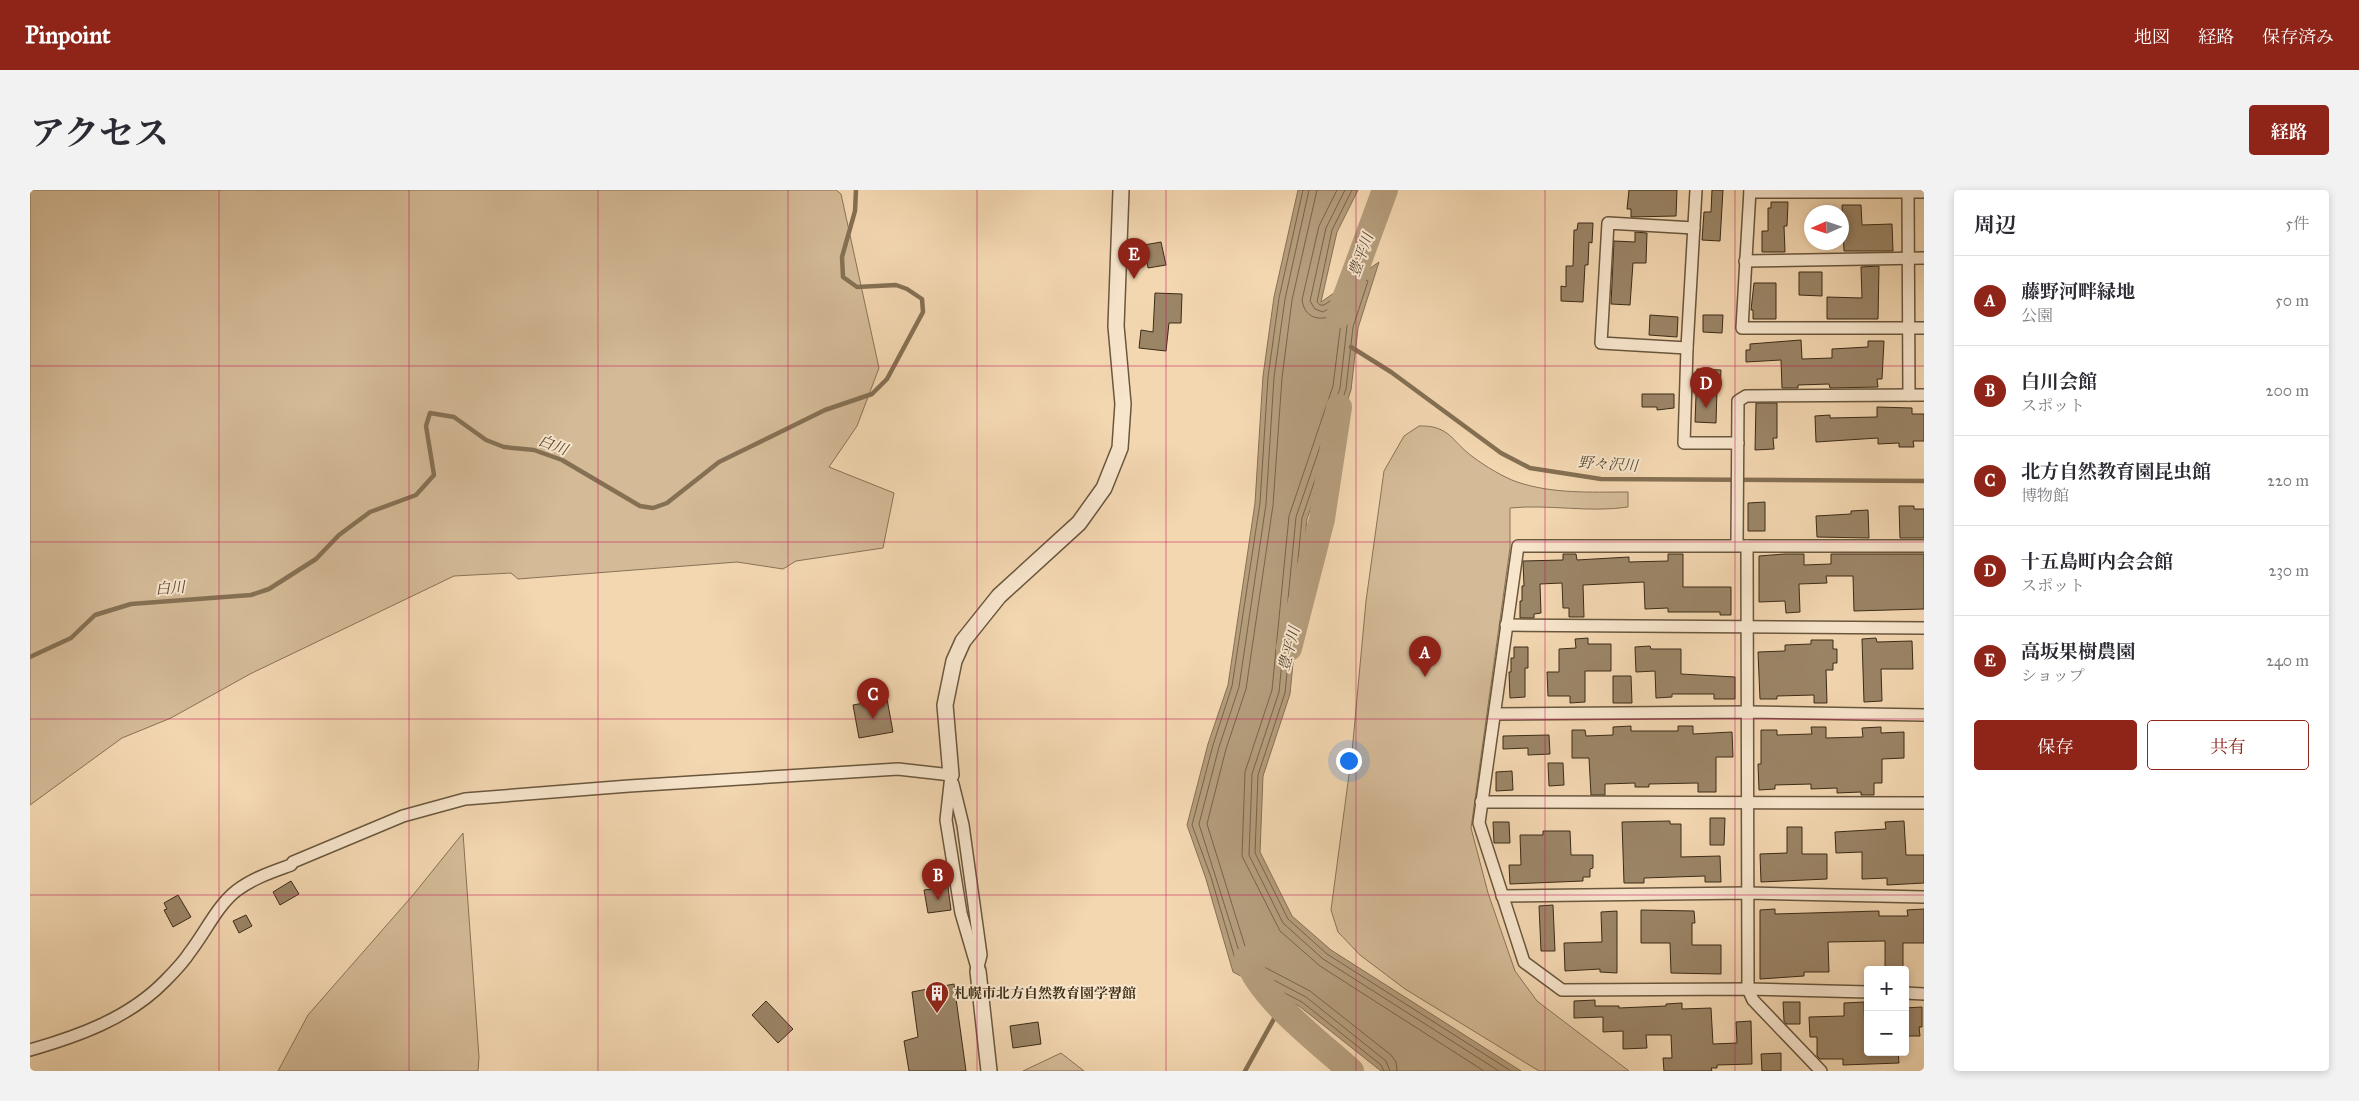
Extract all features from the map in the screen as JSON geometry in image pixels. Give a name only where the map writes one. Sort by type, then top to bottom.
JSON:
[{"type":"street","points":[[989,1071],[978,971],[961,913],[946,820],[951,775],[946,705],[954,661],[964,642],[999,596],[1079,523],[1104,488],[1120,448],[1123,404],[1116,326],[1121,190]]},
{"type":"street","points":[[1696,190],[1687,348],[1684,444],[1737,448]]},
{"type":"street","points":[[1924,192],[1750,191],[1742,328],[1924,328]]},
{"type":"street","points":[[1908,191],[1909,395]]},
{"type":"street","points":[[1687,348],[1601,343],[1608,223],[1694,228]]},
{"type":"street","points":[[1745,261],[1924,258]]},
{"type":"street","points":[[1821,1071],[1753,1000],[1748,988],[1747,626],[1737,491],[1738,401],[1746,396],[1924,396]]},
{"type":"street","points":[[1864,992],[1748,988],[1562,990],[1524,962],[1479,823],[1481,802],[1496,714],[1506,625],[1518,546],[1924,546]]},
{"type":"street","points":[[1506,625],[1924,628]]},
{"type":"street","points":[[1496,714],[1748,712],[1924,714]]},
{"type":"street","points":[[30,1050],[60,1041],[111,1021],[146,998],[190,954],[214,916],[235,892],[260,876],[291,865],[293,862],[403,816],[465,799],[629,786],[898,769],[951,775]]},
{"type":"street","points":[[951,775],[964,825],[981,956],[978,971]]},
{"type":"street","points":[[1481,802],[1924,803]]},
{"type":"street","points":[[1502,896],[1748,894],[1924,897]]},
{"type":"street","points":[[1909,993],[1924,994]]},
{"type":"shaded area","points":[[30,190],[836,190],[841,194],[879,368],[857,426],[829,467],[894,493],[883,548],[796,561],[783,569],[737,562],[518,579],[511,573],[454,576],[250,674],[171,718],[122,738],[30,805]]},
{"type":"shaded area","points":[[1419,426],[1429,426],[1444,431],[1489,468],[1517,482],[1544,489],[1628,492],[1628,507],[1613,509],[1510,508],[1510,548],[1471,828],[1488,893],[1515,971],[1537,1001],[1629,1071],[1539,1071],[1405,989],[1360,955],[1338,932],[1331,910],[1352,752],[1366,601],[1384,471],[1404,436]]},
{"type":"shaded area","points":[[463,833],[479,1057],[478,1071],[278,1071],[308,1015],[413,895]]},
{"type":"shaded area","points":[[1061,1053],[1084,1071],[1023,1071]]},
{"type":"water","points":[[1298,190],[1358,190],[1337,232],[1321,302],[1379,262],[1358,328],[1351,390],[1307,519],[1290,694],[1263,776],[1260,852],[1292,916],[1331,950],[1521,1071],[1381,1071],[1299,1006],[1233,972],[1206,879],[1187,825],[1208,744],[1228,685],[1255,503],[1263,376],[1274,297]]},
{"type":"building","points":[[1629,190],[1677,190],[1676,216],[1631,217],[1631,209],[1627,209]]},
{"type":"building","points":[[1712,190],[1723,190],[1720,241],[1702,240],[1704,212],[1711,212]]},
{"type":"building","points":[[1771,202],[1788,202],[1787,226],[1784,226],[1785,252],[1762,252],[1762,231],[1768,231],[1768,208],[1771,208]]},
{"type":"building","points":[[1849,205],[1861,205],[1862,225],[1892,224],[1893,251],[1844,251],[1849,250]]},
{"type":"building","points":[[1578,223],[1593,223],[1592,243],[1589,242],[1588,265],[1585,265],[1583,302],[1561,301],[1561,286],[1566,287],[1566,266],[1573,266],[1574,230],[1577,230]]},
{"type":"building","points":[[1635,232],[1647,233],[1646,263],[1633,263],[1630,305],[1611,304],[1614,241],[1635,242]]},
{"type":"building","points":[[1161,242],[1166,265],[1148,268],[1144,245]]},
{"type":"building","points":[[1879,266],[1878,319],[1827,319],[1827,297],[1862,298],[1861,267]]},
{"type":"building","points":[[1799,272],[1822,272],[1822,296],[1799,295]]},
{"type":"building","points":[[1754,283],[1776,283],[1776,319],[1753,319],[1753,310],[1751,310]]},
{"type":"building","points":[[1155,293],[1182,294],[1181,323],[1169,323],[1166,351],[1139,348],[1141,330],[1153,332]]},
{"type":"building","points":[[1650,315],[1678,317],[1677,337],[1649,335]]},
{"type":"building","points":[[1703,315],[1723,315],[1722,333],[1703,332]]},
{"type":"building","points":[[1801,340],[1802,359],[1832,358],[1832,349],[1868,347],[1868,341],[1884,341],[1882,379],[1877,379],[1878,387],[1830,388],[1829,384],[1798,385],[1798,388],[1782,388],[1781,360],[1746,362],[1746,350],[1750,350],[1750,344]]},
{"type":"building","points":[[1697,369],[1721,370],[1720,389],[1717,389],[1716,423],[1695,422]]},
{"type":"building","points":[[1642,394],[1674,394],[1674,408],[1657,410],[1657,407],[1642,407]]},
{"type":"building","points":[[1756,403],[1777,403],[1777,438],[1773,438],[1774,449],[1755,450]]},
{"type":"building","points":[[1877,407],[1912,408],[1912,414],[1924,414],[1924,441],[1913,441],[1914,447],[1899,447],[1899,443],[1878,444],[1878,438],[1816,442],[1815,416],[1830,415],[1830,418],[1877,417]]},
{"type":"building","points":[[1765,502],[1765,531],[1748,531],[1748,503]]},
{"type":"building","points":[[1899,506],[1914,506],[1914,509],[1924,509],[1924,538],[1900,538]]},
{"type":"building","points":[[1868,510],[1869,538],[1817,537],[1816,516],[1851,514],[1851,511]]},
{"type":"building","points":[[1563,554],[1576,554],[1577,560],[1629,557],[1629,562],[1668,561],[1668,554],[1683,554],[1683,587],[1731,587],[1731,615],[1720,615],[1720,612],[1668,612],[1668,608],[1645,609],[1644,582],[1583,585],[1584,617],[1569,617],[1569,608],[1563,608],[1562,583],[1540,584],[1541,613],[1534,614],[1534,618],[1520,618],[1520,601],[1522,601],[1522,586],[1524,586],[1523,561],[1563,560]]},
{"type":"building","points":[[1804,554],[1804,565],[1831,564],[1831,554],[1924,554],[1924,609],[1854,611],[1853,576],[1826,576],[1827,583],[1799,584],[1800,612],[1786,613],[1785,601],[1759,602],[1759,556]]},
{"type":"building","points":[[1588,638],[1588,644],[1611,644],[1611,671],[1585,671],[1585,702],[1570,703],[1570,696],[1548,696],[1547,672],[1559,672],[1559,649],[1576,648],[1575,639]]},
{"type":"building","points":[[1876,638],[1877,642],[1912,641],[1913,669],[1881,669],[1882,701],[1864,702],[1862,639]]},
{"type":"building","points":[[1811,640],[1833,640],[1833,649],[1837,649],[1837,663],[1833,663],[1833,670],[1826,670],[1827,703],[1814,703],[1814,695],[1777,696],[1777,699],[1760,699],[1758,652],[1785,651],[1785,645],[1811,644]]},
{"type":"building","points":[[1650,646],[1651,649],[1681,649],[1681,674],[1735,677],[1735,699],[1714,699],[1714,694],[1672,694],[1672,697],[1656,698],[1655,671],[1636,672],[1635,647]]},
{"type":"building","points":[[1514,647],[1528,647],[1528,668],[1525,668],[1525,697],[1510,698],[1509,672],[1511,672],[1511,658],[1514,658]]},
{"type":"building","points":[[1613,676],[1631,676],[1632,703],[1613,703]]},
{"type":"building","points":[[887,699],[893,732],[859,738],[853,705]]},
{"type":"building","points":[[1631,726],[1631,731],[1678,731],[1678,726],[1693,726],[1693,734],[1732,732],[1733,757],[1716,757],[1716,792],[1698,792],[1698,783],[1649,784],[1649,787],[1635,787],[1635,783],[1605,784],[1605,795],[1591,795],[1589,758],[1572,758],[1572,730],[1585,730],[1586,736],[1613,735],[1613,727]]},
{"type":"building","points":[[1811,727],[1826,727],[1826,738],[1863,737],[1862,728],[1881,727],[1881,733],[1904,732],[1904,758],[1882,759],[1882,783],[1874,783],[1874,795],[1861,795],[1861,792],[1837,793],[1837,788],[1811,789],[1811,784],[1775,785],[1775,789],[1759,790],[1758,764],[1761,764],[1761,730],[1777,730],[1777,735],[1812,734]]},
{"type":"building","points":[[1549,735],[1550,754],[1528,755],[1528,748],[1503,749],[1503,736]]},
{"type":"building","points":[[1548,763],[1563,763],[1564,785],[1549,786]]},
{"type":"building","points":[[1512,771],[1513,790],[1496,791],[1496,772]]},
{"type":"building","points":[[1710,818],[1725,818],[1724,845],[1710,845]]},
{"type":"building","points":[[1670,821],[1670,824],[1681,824],[1681,857],[1720,856],[1721,882],[1705,882],[1705,876],[1644,878],[1644,883],[1624,883],[1622,822]]},
{"type":"building","points":[[1904,821],[1906,855],[1924,855],[1924,883],[1887,885],[1887,878],[1862,879],[1862,852],[1836,853],[1835,832],[1886,829],[1885,822]]},
{"type":"building","points":[[1493,822],[1509,822],[1510,843],[1494,843]]},
{"type":"building","points":[[1787,827],[1802,827],[1802,854],[1827,854],[1827,879],[1761,882],[1760,854],[1787,853]]},
{"type":"building","points":[[1543,831],[1570,831],[1571,855],[1593,855],[1593,868],[1590,869],[1590,877],[1583,877],[1583,881],[1510,884],[1509,865],[1521,865],[1520,835],[1543,835]]},
{"type":"building","points":[[291,881],[299,894],[280,905],[273,892]]},
{"type":"building","points":[[948,887],[951,910],[928,913],[924,890]]},
{"type":"building","points":[[178,895],[191,917],[173,927],[164,910],[167,909],[164,903]]},
{"type":"building","points":[[1553,905],[1555,951],[1541,951],[1539,906]]},
{"type":"building","points":[[1775,909],[1775,914],[1879,911],[1879,916],[1908,916],[1907,910],[1924,909],[1924,943],[1903,943],[1903,966],[1885,966],[1885,941],[1828,942],[1829,972],[1804,972],[1804,976],[1760,979],[1760,910]]},
{"type":"building","points":[[1641,910],[1694,911],[1695,923],[1692,923],[1692,945],[1721,945],[1721,974],[1671,973],[1670,943],[1641,943]]},
{"type":"building","points":[[1617,911],[1617,973],[1600,972],[1600,969],[1565,971],[1564,943],[1602,942],[1601,912]]},
{"type":"building","points":[[246,915],[252,926],[239,933],[233,921]]},
{"type":"building","name":"札幌市北方自然教育園学習館","points":[[954,984],[966,1071],[909,1071],[904,1041],[918,1037],[912,992]]},
{"type":"building","points":[[1595,1000],[1595,1006],[1619,1006],[1619,1008],[1666,1006],[1666,1004],[1682,1003],[1682,1009],[1711,1008],[1713,1044],[1737,1043],[1736,1022],[1751,1021],[1752,1064],[1717,1065],[1717,1068],[1711,1068],[1712,1071],[1664,1071],[1663,1058],[1672,1058],[1671,1035],[1646,1035],[1647,1048],[1623,1049],[1623,1031],[1603,1032],[1603,1017],[1574,1018],[1574,1001]]},
{"type":"building","points":[[766,1001],[793,1029],[778,1043],[752,1015]]},
{"type":"building","points":[[1783,1002],[1800,1002],[1800,1024],[1786,1024],[1784,1021]]},
{"type":"building","points":[[1864,1002],[1864,1056],[1898,1056],[1899,1063],[1843,1065],[1843,1059],[1820,1059],[1817,1056],[1817,1037],[1810,1037],[1809,1017],[1844,1016],[1844,1003]]},
{"type":"building","points":[[1922,1007],[1922,1027],[1919,1027],[1920,1036],[1909,1036],[1909,1008]]},
{"type":"building","points":[[1038,1022],[1041,1044],[1013,1048],[1010,1026]]},
{"type":"building","points":[[1781,1053],[1781,1071],[1762,1071],[1761,1054]]},
{"type":"waterway","name":"白川","points":[[30,657],[71,638],[95,615],[131,604],[251,595],[269,589],[316,559],[339,535],[370,512],[416,495],[434,475],[426,426],[430,413],[454,417],[486,440],[504,447],[534,450],[562,460],[640,506],[653,508],[667,503],[719,462],[825,410],[872,394],[887,379],[923,312],[922,299],[907,289],[896,285],[857,287],[843,277],[842,257],[855,211],[856,190]]},
{"type":"waterway","name":"豊平川","points":[[1339,315],[1385,190]]},
{"type":"waterway","name":"野々沢川","points":[[1351,347],[1391,372],[1501,453],[1530,468],[1601,479],[1924,481]]},
{"type":"waterway","name":"豊平川","points":[[1289,648],[1322,519],[1339,407]]},
{"type":"waterway","name":"豊平川","points":[[1247,959],[1254,974],[1277,1004],[1351,1071]]},
{"type":"waterway","points":[[1245,1071],[1280,1008]]},
{"type":"place","name":"高坂果樹農園","points":[[1134,279]]},
{"type":"place","name":"十五島町内会会館","points":[[1706,408]]},
{"type":"place","name":"藤野河畔緑地","points":[[1425,677]]},
{"type":"place","name":"北方自然教育園昆虫館","points":[[873,719]]},
{"type":"place","name":"白川会館","points":[[938,900]]},
{"type":"place","name":"札幌市北方自然教育園学習館","points":[[937,1014]]}]
